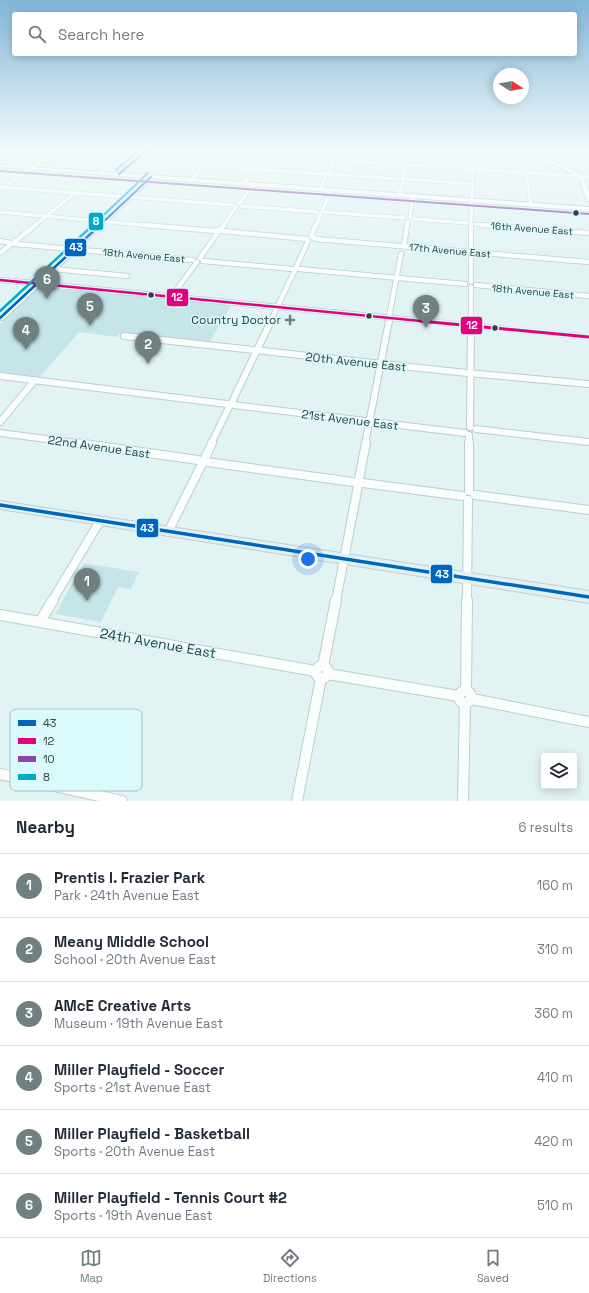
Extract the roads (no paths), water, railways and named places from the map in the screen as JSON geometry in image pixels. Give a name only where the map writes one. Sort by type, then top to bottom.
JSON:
[{"type":"main road","points":[[0,505],[467,578],[589,599]]},
{"type":"street","points":[[0,318],[140,187]]},
{"type":"street","points":[[171,297],[251,187]]},
{"type":"street","points":[[288,187],[589,209]]},
{"type":"street","points":[[168,532],[231,405],[255,351],[311,236],[330,192],[322,187]]},
{"type":"street","points":[[399,195],[401,187]]},
{"type":"street","points":[[472,187],[470,372],[473,428]]},
{"type":"street","points":[[528,187],[531,204]]},
{"type":"street","points":[[585,187],[589,199]]},
{"type":"street","name":"16th Avenue East","points":[[1,188],[589,233]]},
{"type":"street","points":[[0,253],[75,193]]},
{"type":"street","points":[[404,246],[413,196]]},
{"type":"street","name":"17th Avenue East","points":[[0,212],[589,262]]},
{"type":"street","name":"18th Avenue East","points":[[0,241],[589,296]]},
{"type":"street","points":[[297,801],[402,254]]},
{"type":"street","points":[[53,269],[127,276]]},
{"type":"street","points":[[0,280],[589,337]]},
{"type":"street","name":"20th Avenue East","points":[[124,336],[457,372],[589,384]]},
{"type":"street","name":"21st Avenue East","points":[[0,376],[467,434]]},
{"type":"street","points":[[0,422],[35,380]]},
{"type":"street","points":[[463,801],[468,496],[467,434],[464,429],[473,428],[589,442]]},
{"type":"street","name":"22nd Avenue East","points":[[0,433],[358,483],[589,510]]},
{"type":"street","points":[[40,622],[100,521]]},
{"type":"street","name":"24th Avenue East","points":[[0,615],[322,672],[589,722]]},
{"type":"street","points":[[0,774],[10,776]]},
{"type":"street","points":[[77,791],[122,801]]},
{"type":"place","name":"Miller Playfield - Tennis Court #2","points":[[47,299]]},
{"type":"place","name":"Country Doctor","points":[[290,320]]},
{"type":"place","name":"Miller Playfield - Basketball","points":[[90,326]]},
{"type":"place","name":"AMcE Creative Arts","points":[[426,328]]},
{"type":"place","name":"Miller Playfield - Soccer","points":[[26,350]]},
{"type":"place","name":"Meany Middle School","points":[[148,364]]},
{"type":"place","name":"Prentis I. Frazier Park","points":[[87,601]]}]
